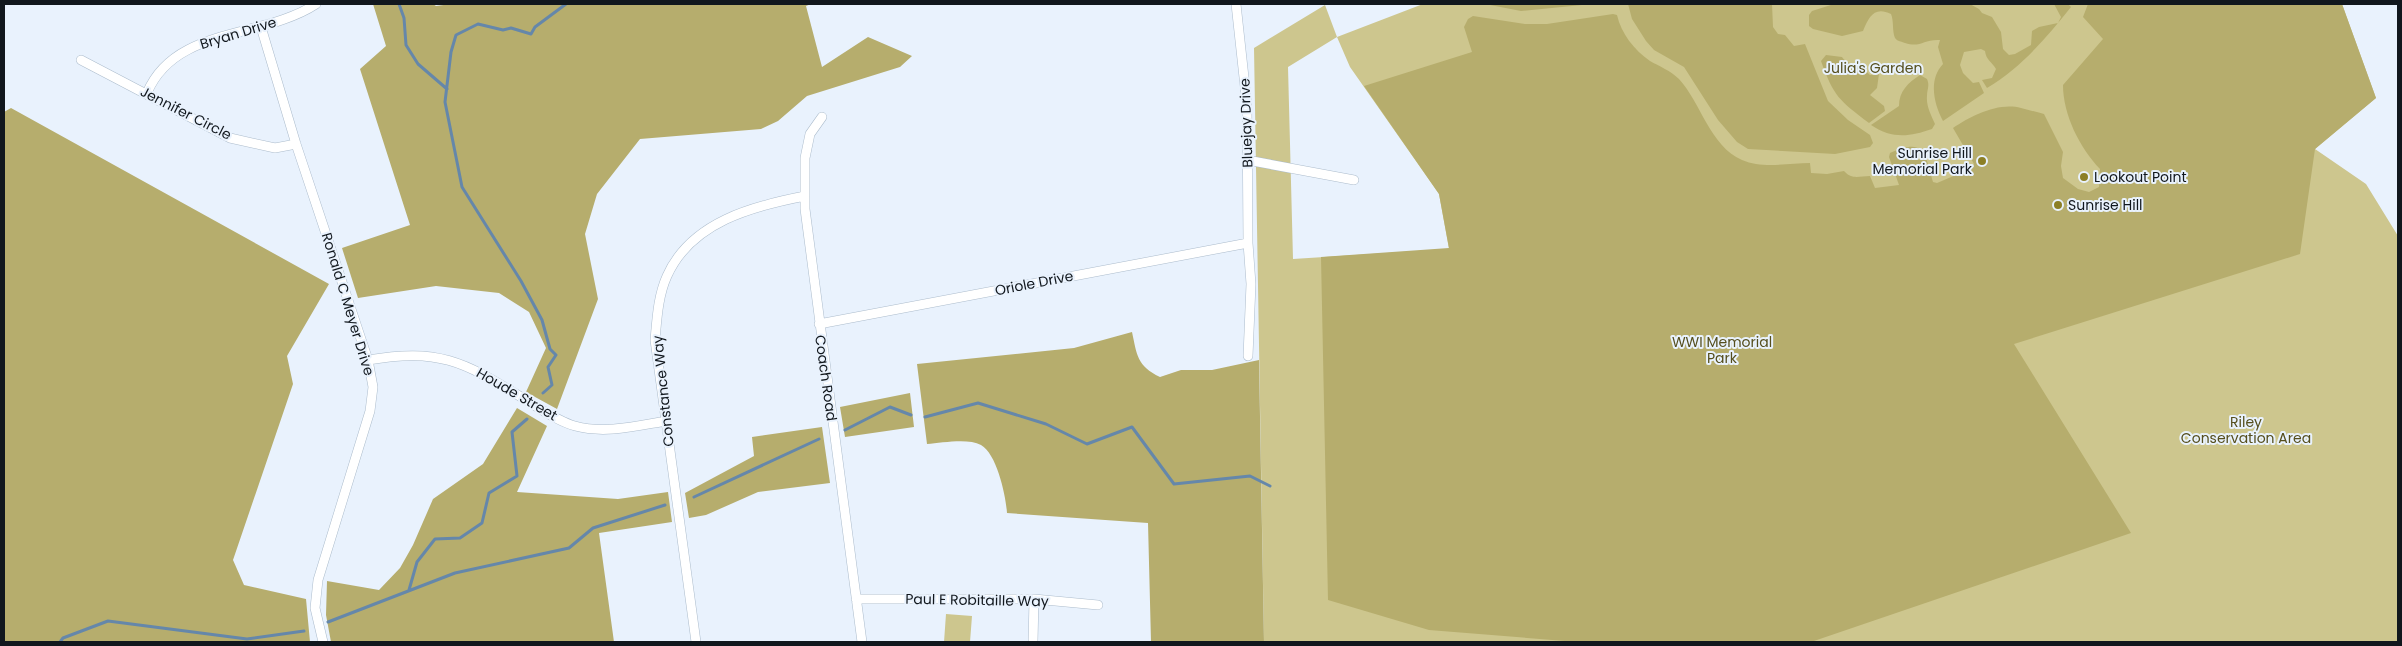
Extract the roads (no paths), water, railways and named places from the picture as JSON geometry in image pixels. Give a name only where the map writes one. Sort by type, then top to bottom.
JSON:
[{"type":"street","name":"Bryan Drive","points":[[147,93],[153,78],[168,64],[188,50],[211,39],[262,27],[316,4]]},
{"type":"street","name":"Bluejay Drive","points":[[1236,4],[1247,105],[1248,243],[1251,284],[1248,356]]},
{"type":"street","name":"Ronald C Meyer Drive","points":[[262,27],[296,144],[368,360],[373,387],[370,411],[318,580],[315,608],[323,642]]},
{"type":"street","name":"Jennifer Circle","points":[[81,60],[230,138],[275,148],[296,144]]},
{"type":"street","name":"Coach Road","points":[[822,117],[810,134],[805,158],[805,196],[819,324],[862,642]]},
{"type":"street","points":[[1248,160],[1354,180]]},
{"type":"street","name":"Constance Way","points":[[696,642],[655,340],[658,307],[667,275],[681,253],[704,229],[764,204],[805,196]]},
{"type":"street","name":"Oriole Drive","points":[[819,324],[1248,243]]},
{"type":"street","name":"Houde Street","points":[[368,360],[396,355],[422,355],[451,360],[480,372],[539,408],[574,426],[602,430],[666,421]]},
{"type":"street","name":"Paul E Robitaille Way","points":[[856,599],[1034,599],[1098,605]]},
{"type":"street","points":[[1033,642],[1034,599]]},
{"type":"waterway","points":[[399,4],[404,18],[406,45],[418,64],[447,89]]},
{"type":"waterway","points":[[543,393],[552,385],[548,367],[556,355],[550,349],[542,320],[521,281],[462,187],[445,102],[451,52],[456,35],[478,24],[503,30],[511,28],[531,34],[535,27],[566,4]]},
{"type":"waterway","points":[[925,417],[978,403],[1046,424],[1087,444],[1132,427],[1174,484],[1250,476],[1270,486]]},
{"type":"waterway","points":[[845,430],[890,407],[911,415]]},
{"type":"waterway","points":[[409,590],[417,562],[435,539],[460,538],[482,523],[489,493],[517,476],[512,432],[527,419]]},
{"type":"waterway","points":[[694,497],[819,439]]},
{"type":"waterway","points":[[328,622],[455,573],[569,548],[593,528],[665,505]]},
{"type":"waterway","points":[[60,642],[63,638],[108,621],[247,639],[304,631]]},
{"type":"place","name":"Sunrise Hill Memorial Park","points":[[1982,161]]},
{"type":"place","name":"Lookout Point","points":[[2084,177]]},
{"type":"place","name":"Sunrise Hill","points":[[2058,205]]},
{"type":"park label","name":"Julia's Garden","points":[[1873,68]]},
{"type":"park label","name":"WWI Memorial Park","points":[[1722,350]]},
{"type":"park label","name":"Riley Conservation Area","points":[[2246,430]]}]
